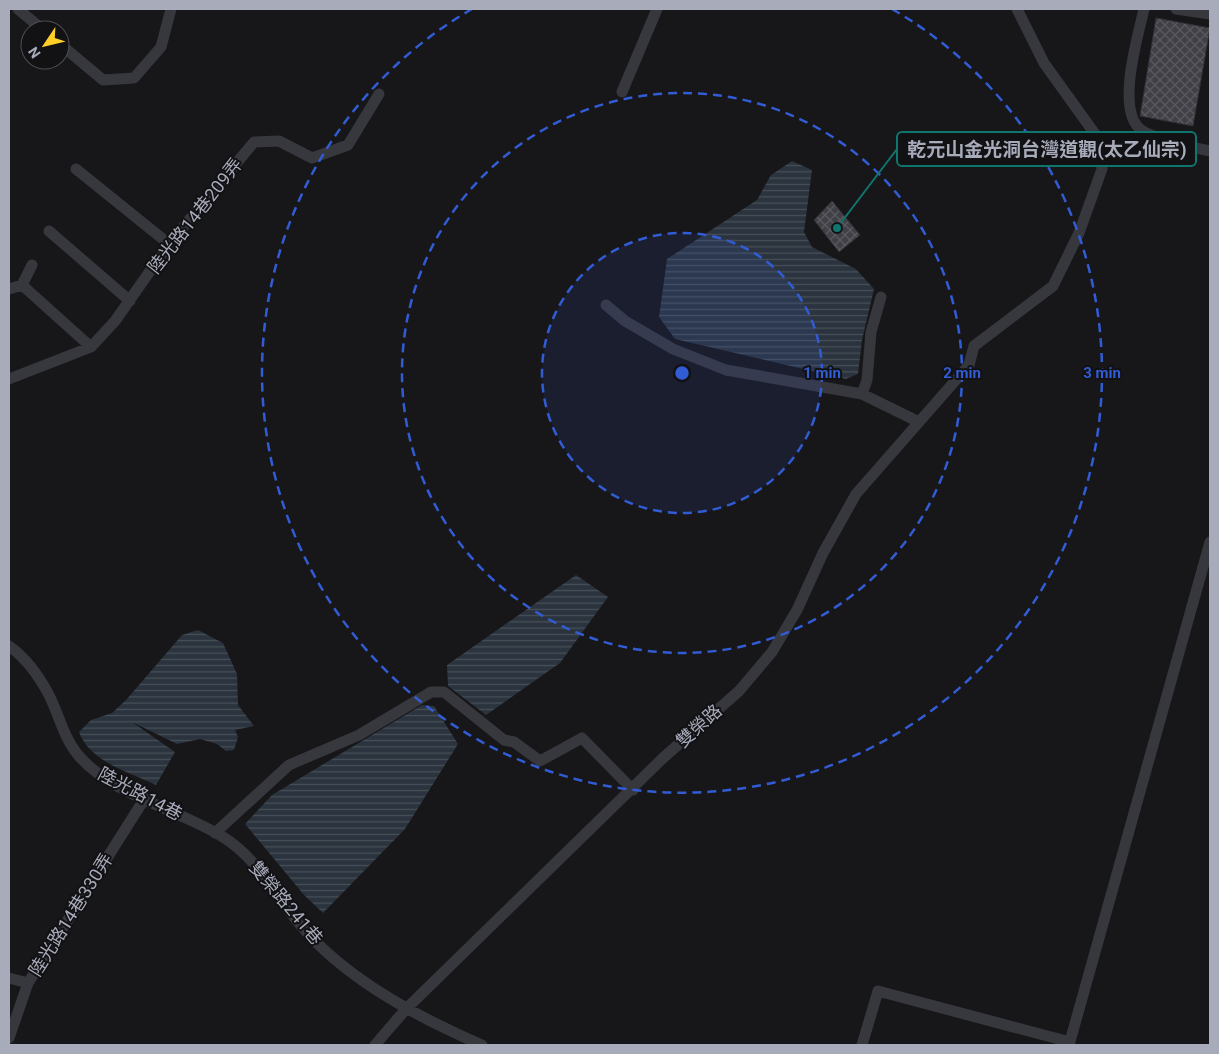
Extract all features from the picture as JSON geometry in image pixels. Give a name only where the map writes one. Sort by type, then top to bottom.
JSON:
[{"type":"street","points":[[18,9],[31,20]]},
{"type":"street","points":[[70,52],[103,80],[134,78],[161,47],[171,9]]},
{"type":"street","points":[[622,92],[657,9]]},
{"type":"street","name":"雙榮路","points":[[375,1045],[406,1009],[633,790],[663,758],[739,691],[772,652],[797,610],[823,553],[856,494],[969,365],[974,346],[1053,286],[1079,233],[1102,169],[1102,151],[1095,134],[1044,63],[1017,9]]},
{"type":"street","points":[[1144,9],[1130,75],[1132,115],[1136,124],[1142,130],[1156,136],[1210,151]]},
{"type":"street","points":[[1176,9],[1210,14]]},
{"type":"street","name":"陸光路14巷209弄","points":[[9,379],[91,347],[130,301],[169,244],[254,142],[279,141],[312,158],[348,145],[379,94]]},
{"type":"street","points":[[76,169],[169,244]]},
{"type":"street","points":[[49,231],[130,301]]},
{"type":"street","points":[[9,290],[22,285],[32,265]]},
{"type":"street","points":[[22,285],[91,347]]},
{"type":"street","points":[[862,394],[868,380],[871,332],[881,297]]},
{"type":"street","points":[[606,305],[625,321],[673,348],[726,370],[862,394],[919,422]]},
{"type":"street","points":[[862,1045],[878,992],[1070,1044],[1210,542]]},
{"type":"street","name":"陸光路14巷","points":[[9,646],[23,656],[42,683],[78,756],[102,777],[214,833]]},
{"type":"street","points":[[214,833],[290,765],[359,735],[431,692],[444,692],[504,740],[514,742],[540,761],[582,738],[633,790]]},
{"type":"street","name":"陸光路14巷330弄","points":[[9,1038],[28,983],[144,798]]},
{"type":"street","name":"雙榮路241巷","points":[[214,833],[224,838],[265,876],[298,923],[340,963],[406,1009],[479,1045]]},
{"type":"street","points":[[9,978],[28,983]]},
{"type":"shaded area","points":[[792,161],[812,170],[804,232],[812,247],[856,269],[874,289],[862,340],[858,374],[846,379],[675,339],[659,317],[667,259],[757,200],[771,175]]},
{"type":"shaded area","points":[[576,575],[608,597],[560,663],[486,715],[448,686],[447,665]]},
{"type":"shaded area","points":[[198,630],[223,643],[237,674],[238,705],[254,726],[235,730],[238,737],[234,750],[226,751],[217,744],[200,739],[177,744],[132,722],[175,752],[156,785],[101,759],[84,742],[79,732],[91,720],[112,713],[126,700],[182,635]]},
{"type":"shaded area","points":[[422,705],[434,706],[458,744],[405,829],[323,913],[304,895],[245,824],[272,795]]},
{"type":"building","points":[[1156,18],[1210,28],[1193,126],[1140,116]]},
{"type":"building","points":[[832,201],[860,235],[839,252],[814,220]]},
{"type":"place","name":"乾元山金光洞台灣道觀(太乙仙宗)","points":[[837,228]]}]
